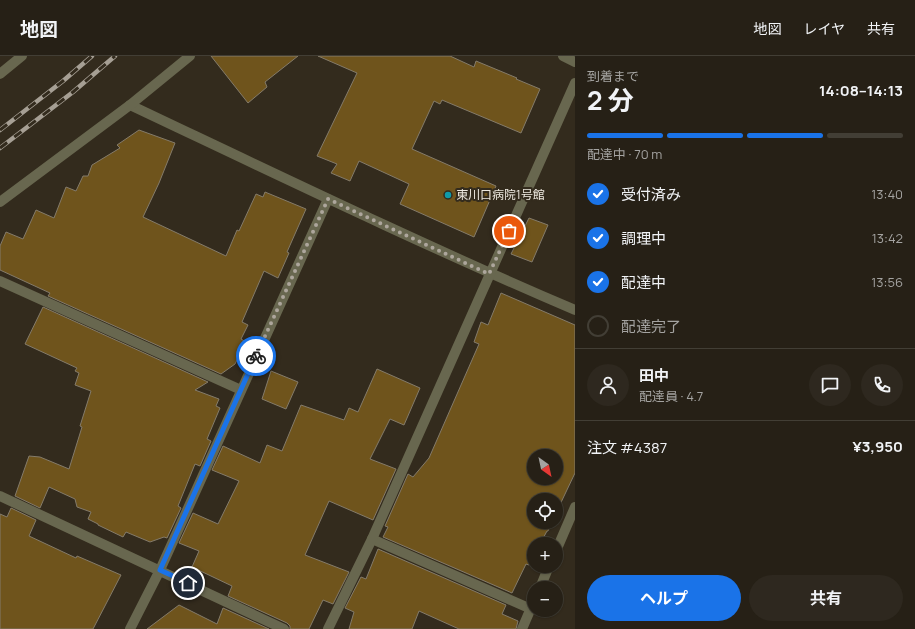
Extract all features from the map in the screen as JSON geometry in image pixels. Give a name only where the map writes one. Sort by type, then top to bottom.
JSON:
[{"type":"street","points":[[0,74],[22,56]]},
{"type":"street","points":[[0,202],[130,105],[190,56]]},
{"type":"street","points":[[563,56],[575,62]]},
{"type":"street","points":[[328,629],[372,539],[575,83]]},
{"type":"street","points":[[130,105],[489,274],[575,310]]},
{"type":"street","points":[[130,629],[160,570],[328,199]]},
{"type":"street","points":[[0,280],[241,390]]},
{"type":"street","points":[[0,496],[284,629]]},
{"type":"street","points":[[562,537],[575,507]]},
{"type":"street","points":[[372,539],[527,603]]},
{"type":"street","points":[[522,629],[527,617]]},
{"type":"building","points":[[211,56],[298,56],[265,82],[267,87],[248,103]]},
{"type":"building","points":[[318,56],[450,56],[474,67],[476,61],[540,89],[521,133],[442,100],[440,104],[434,101],[412,149],[496,186],[474,237],[400,204],[409,184],[359,161],[350,181],[331,173],[337,164],[317,156],[357,73]]},
{"type":"building","points":[[139,130],[175,143],[143,217],[226,256],[237,230],[239,231],[256,194],[263,197],[265,192],[306,209],[287,252],[289,253],[278,278],[264,271],[242,322],[248,325],[241,339],[246,342],[235,364],[221,374],[48,296],[50,293],[0,270],[0,246],[6,232],[23,239],[36,210],[54,218],[66,187],[76,191],[83,176],[88,176],[92,165],[120,148],[117,145]]},
{"type":"building","points":[[529,218],[548,225],[532,262],[511,254]]},
{"type":"building","points":[[501,293],[575,325],[575,473],[563,498],[563,493],[527,493],[527,529],[549,529],[544,537],[527,537],[527,564],[512,593],[383,537],[388,527],[385,526],[408,474],[413,477],[429,458],[479,344],[474,342],[481,322],[488,325]]},
{"type":"building","points":[[43,307],[208,382],[195,390],[219,399],[216,406],[220,408],[207,439],[211,441],[200,466],[195,464],[178,506],[181,508],[167,538],[164,537],[150,542],[126,532],[123,537],[88,519],[91,512],[77,507],[75,499],[49,487],[40,508],[15,496],[29,456],[40,457],[69,469],[91,391],[75,385],[79,373],[75,371],[77,368],[25,344]]},
{"type":"building","points":[[377,369],[420,388],[404,425],[390,419],[370,459],[396,469],[373,520],[329,501],[305,555],[349,572],[333,604],[323,600],[309,629],[290,629],[290,626],[287,623],[228,596],[232,586],[192,567],[199,551],[179,543],[193,513],[218,524],[239,481],[212,470],[223,446],[260,463],[267,445],[282,451],[301,405],[344,420],[349,408],[358,412]]},
{"type":"building","points":[[271,371],[298,382],[286,409],[262,399]]},
{"type":"building","points":[[11,508],[36,520],[29,536],[76,558],[77,556],[121,575],[93,629],[0,629],[0,514],[7,517]]},
{"type":"building","points":[[378,549],[506,605],[502,614],[518,621],[516,629],[459,629],[419,611],[412,629],[349,629],[354,612],[345,608],[361,577],[366,579]]},
{"type":"building","points":[[179,605],[217,624],[223,608],[269,629],[147,629]]},
{"type":"railway","points":[[0,130],[63,81],[92,56]]},
{"type":"railway","points":[[0,148],[73,92],[115,56]]},
{"type":"way so far","points":[[256,356],[328,199],[489,274],[509,231]]},
{"type":"place","name":"東川口病院1号館","points":[[448,195]]},
{"type":"route","points":[[188,583],[160,570],[256,356]]}]
